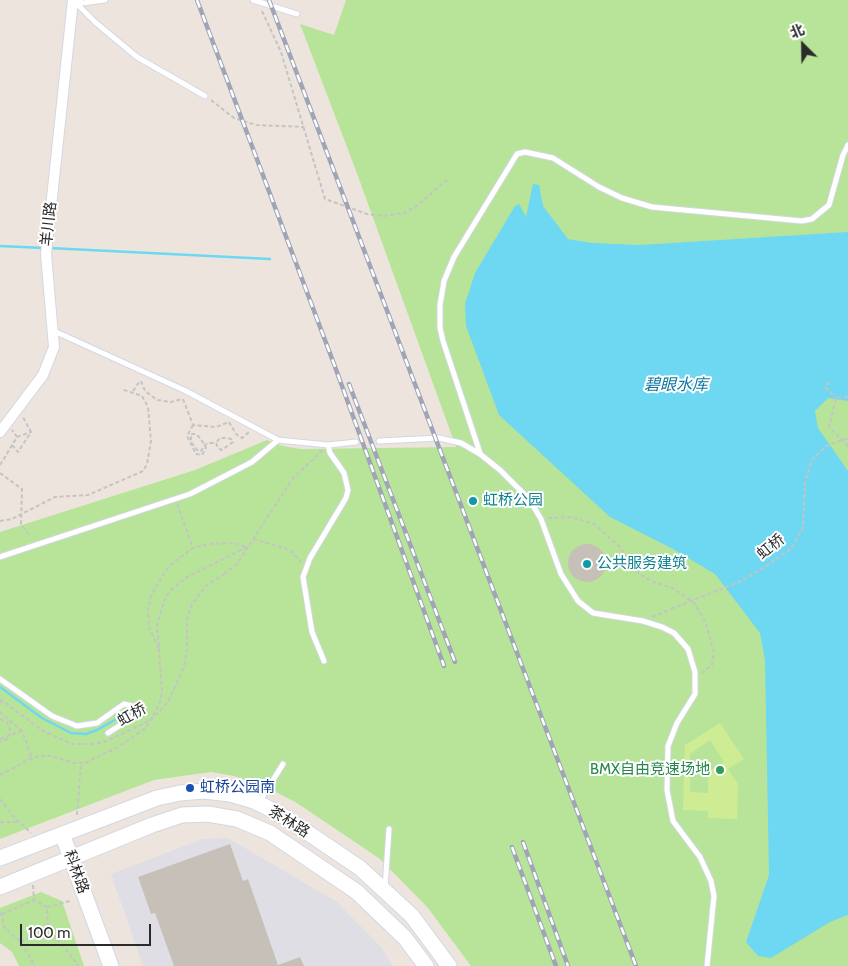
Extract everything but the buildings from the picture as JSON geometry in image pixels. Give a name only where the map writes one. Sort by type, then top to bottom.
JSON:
[{"type":"street","name":"羊川路","points":[[0,432],[42,376],[54,347],[46,254],[73,0]]},
{"type":"street","name":"茶林路","points":[[0,858],[157,798],[180,793],[204,791],[230,794],[258,803],[280,814],[360,868],[385,889],[412,916],[449,966]]},
{"type":"street","name":"茶林路","points":[[0,887],[182,815],[208,814],[237,819],[270,833],[357,892],[405,938],[426,966]]},
{"type":"street","name":"科林路","points":[[62,834],[111,966]]},
{"type":"lane","points":[[73,0],[83,3],[105,0]]},
{"type":"lane","points":[[73,0],[95,22],[137,57],[205,96]]},
{"type":"lane","points":[[256,1],[297,14]]},
{"type":"lane","points":[[480,454],[442,341],[440,316],[442,289],[454,257],[517,154],[525,152],[553,158],[599,187],[622,198],[652,207],[802,221],[812,219],[829,206],[843,155],[848,145]]},
{"type":"lane","points":[[54,331],[186,391],[231,420],[278,440],[328,445],[356,442]]},
{"type":"lane","points":[[379,441],[439,438],[461,443],[480,454],[523,491],[541,519],[561,574],[578,602],[593,613],[644,621],[662,627],[682,641],[691,656],[695,677],[695,694],[677,723],[668,746],[667,790],[673,820],[700,858],[712,882],[714,896],[707,966]]},
{"type":"lane","points":[[0,557],[175,500],[252,462],[278,440]]},
{"type":"lane","points":[[324,661],[317,648],[303,587],[305,570],[346,498],[348,490],[344,473],[330,453],[328,445]]},
{"type":"lane","points":[[0,679],[52,716],[77,726],[97,723],[124,704],[132,706],[135,711],[133,717],[108,733]]},
{"type":"lane","points":[[258,803],[283,764]]},
{"type":"lane","points":[[385,889],[390,829]]},
{"type":"path","points":[[256,1],[281,52],[304,127],[321,192],[325,198],[367,214],[383,216],[404,213],[418,205],[448,179]]},
{"type":"path","points":[[205,96],[234,118],[256,125],[304,127]]},
{"type":"path","points":[[133,391],[146,374]]},
{"type":"path","points":[[141,381],[148,394],[157,400],[171,402],[183,399],[193,425],[187,436],[189,444],[199,456],[204,453],[205,445],[196,434],[191,434],[191,442],[194,449],[201,451],[205,445],[226,438],[231,439],[232,442],[222,450],[218,448],[216,442]]},
{"type":"path","points":[[829,382],[825,387],[836,398],[848,398]]},
{"type":"path","points":[[0,521],[22,514],[55,497],[88,495],[143,471],[150,451],[150,416],[144,398],[133,391],[121,389]]},
{"type":"path","points":[[836,398],[828,427],[848,446]]},
{"type":"path","points":[[18,408],[31,432]]},
{"type":"path","points":[[193,425],[216,427],[231,420],[236,434],[242,438],[247,436],[251,427]]},
{"type":"path","points":[[7,423],[17,437]]},
{"type":"path","points":[[0,465],[17,437],[31,432]]},
{"type":"path","points":[[12,445],[18,452],[31,432]]},
{"type":"path","name":"虹桥","points":[[644,621],[739,582],[788,551],[796,542],[803,527],[805,482],[812,460],[826,446],[848,438]]},
{"type":"path","name":"虹桥","points":[[1,700],[52,736],[72,744],[104,742],[155,716],[168,702],[184,667],[187,648],[187,619],[192,604],[206,586],[237,564],[293,478],[328,445]]},
{"type":"path","points":[[0,473],[22,489],[22,526],[28,534]]},
{"type":"path","points":[[175,500],[193,548]]},
{"type":"path","points":[[541,519],[571,518],[594,524],[620,546],[638,573],[673,588],[694,603],[705,621],[714,653],[714,660],[709,668],[695,677]]},
{"type":"path","points":[[253,539],[290,550],[299,558],[305,570]]},
{"type":"path","points":[[160,650],[149,628],[148,610],[151,596],[160,578],[170,565],[193,548],[223,542],[247,547]]},
{"type":"path","points":[[0,775],[32,758],[52,756],[81,764],[103,756],[134,738],[147,727],[160,702],[162,691],[157,624],[159,612],[169,592],[187,577],[247,547]]},
{"type":"path","points":[[0,704],[1,700]]},
{"type":"path","points":[[0,712],[22,731],[32,758]]},
{"type":"path","points":[[0,719],[8,722],[11,732],[7,739],[1,740]]},
{"type":"path","points":[[1,740],[22,731]]},
{"type":"path","points":[[77,815],[81,764]]},
{"type":"path","points":[[0,799],[18,822],[31,833]]},
{"type":"path","points":[[0,822],[18,822]]},
{"type":"path","points":[[33,882],[34,900]]},
{"type":"path","points":[[34,900],[47,907],[70,901]]},
{"type":"path","points":[[34,900],[1,914],[4,927],[21,942],[35,966]]},
{"type":"path","points":[[47,907],[48,928],[79,966]]},
{"type":"path","points":[[21,942],[48,928]]},
{"type":"shaded area","points":[[228,838],[337,902],[381,947],[393,966],[143,966],[111,874],[203,839]]},
{"type":"green space","name":"虹桥公园","points":[[346,0],[848,0],[848,966],[471,966],[428,908],[380,859],[297,803],[272,790],[234,776],[211,772],[154,780],[0,839],[0,532],[195,470],[267,440],[283,446],[301,449],[456,447],[355,168],[300,24],[334,35]]},
{"type":"green space","name":"BMX自由竞速场地","points":[[720,723],[744,759],[728,769],[738,784],[737,819],[708,818],[708,811],[683,810],[685,745]],"holes":[[[710,740],[724,762],[708,772],[708,793],[690,792],[690,754]]]},
{"type":"green space","points":[[41,892],[62,901],[84,966],[19,966],[12,952],[0,943],[0,908]]},
{"type":"water","name":"碧眼水库","points":[[533,184],[539,185],[543,206],[568,239],[592,243],[640,245],[848,232],[848,401],[828,398],[815,411],[818,428],[848,471],[848,915],[830,922],[771,958],[758,956],[746,942],[769,875],[765,660],[760,633],[715,574],[673,549],[610,517],[499,415],[466,326],[465,304],[475,273],[515,206],[519,204],[526,217]]},
{"type":"waterway","points":[[0,246],[44,248]]},
{"type":"waterway","points":[[49,248],[270,259]]},
{"type":"waterway","points":[[0,687],[42,718],[71,733],[86,734],[127,713]]},
{"type":"railway","points":[[197,0],[334,364],[444,666]]},
{"type":"railway","points":[[269,0],[636,966]]},
{"type":"railway","points":[[349,384],[455,662]]},
{"type":"railway","points":[[523,842],[568,966]]},
{"type":"railway","points":[[512,847],[556,966]]},
{"type":"place","name":"虹桥公园","points":[[473,501]]},
{"type":"place","name":"公共服务建筑","points":[[587,564]]},
{"type":"place","name":"BMX自由竞速场地","points":[[720,770]]},
{"type":"place","name":"虹桥公园南","points":[[190,788]]}]
